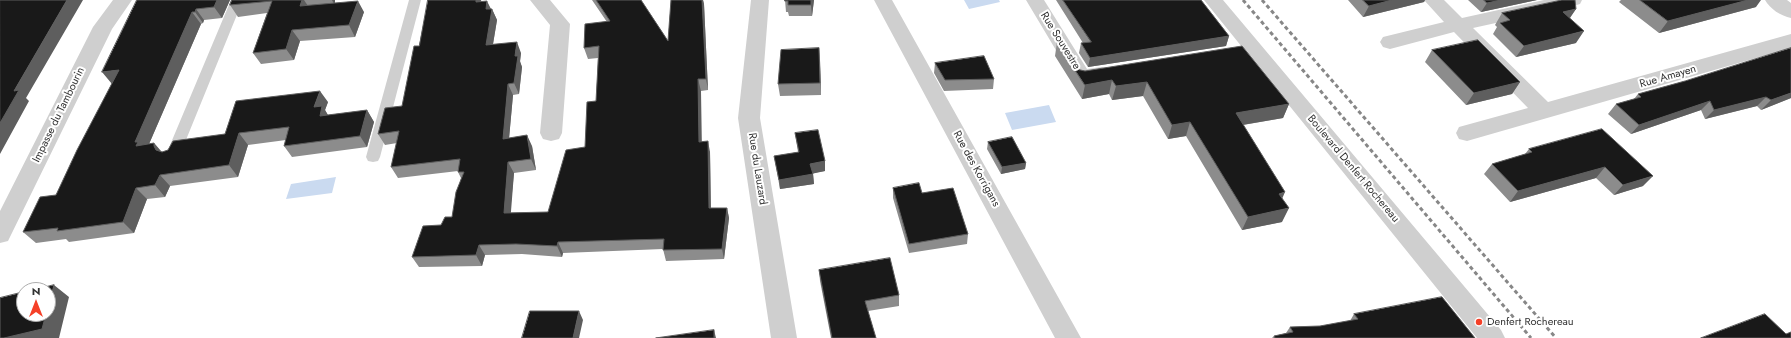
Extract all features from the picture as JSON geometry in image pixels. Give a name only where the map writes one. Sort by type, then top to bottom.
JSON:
[{"type":"street","name":"Impasse du Tambourin","points":[[0,234],[103,27],[122,0]]},
{"type":"street","points":[[539,0],[560,24],[551,133]]},
{"type":"street","name":"Rue du Lauzard","points":[[760,0],[749,118],[784,338]]},
{"type":"street","name":"Rue des Korrigans","points":[[883,0],[1068,338]]},
{"type":"street","name":"Rue Souvestre","points":[[1035,0],[1082,77],[1121,71]]},
{"type":"street","name":"Boulevard Denfert Rochereau","points":[[1213,0],[1492,338]]},
{"type":"street","points":[[1432,0],[1458,24],[1545,112]]},
{"type":"street","points":[[1390,42],[1458,24],[1573,0]]},
{"type":"street","points":[[1774,0],[1791,12]]},
{"type":"street","name":"Rue Amayen","points":[[1467,133],[1791,42]]},
{"type":"street","points":[[1230,52],[1253,49]]},
{"type":"lane","points":[[172,157],[237,0]]},
{"type":"lane","points":[[373,157],[415,0]]},
{"type":"water","points":[[964,0],[999,0],[1000,2],[969,9]]},
{"type":"water","points":[[1049,105],[1056,122],[1012,130],[1005,113]]},
{"type":"water","points":[[336,177],[332,193],[286,199],[291,184]]},
{"type":"building","points":[[0,0],[67,0],[14,91],[19,90],[0,123]]},
{"type":"building","points":[[137,0],[217,0],[214,7],[196,9],[195,12],[192,12],[135,142],[138,142],[136,146],[154,143],[156,150],[162,152],[168,150],[173,141],[225,134],[236,101],[320,91],[314,107],[322,106],[320,116],[367,110],[360,136],[284,146],[289,127],[239,133],[229,165],[160,175],[155,185],[136,188],[123,222],[57,231],[58,228],[23,232],[40,197],[56,195],[77,150],[119,70],[102,72]]},
{"type":"building","points":[[232,0],[302,0],[300,6],[358,1],[349,25],[292,30],[286,49],[253,53],[272,1],[230,5]]},
{"type":"building","points":[[428,0],[487,1],[486,9],[492,9],[486,45],[517,42],[515,56],[518,56],[514,83],[508,84],[503,139],[527,135],[531,159],[508,162],[504,213],[548,212],[566,150],[585,147],[587,102],[596,101],[599,46],[584,48],[585,24],[610,21],[596,0],[641,0],[668,41],[671,0],[702,0],[706,79],[698,79],[699,142],[708,141],[709,208],[727,208],[722,249],[663,250],[664,239],[558,242],[557,246],[516,244],[479,245],[476,255],[412,257],[423,226],[441,225],[445,217],[452,217],[456,192],[464,172],[458,172],[460,159],[391,167],[399,131],[378,134],[385,108],[402,106],[414,46],[419,46]]},
{"type":"building","points":[[785,0],[811,0],[811,5],[788,5],[788,1]]},
{"type":"building","points":[[1063,0],[1201,0],[1229,36],[1090,58],[1081,43],[1091,42]]},
{"type":"building","points":[[1363,0],[1392,0],[1369,6]]},
{"type":"building","points":[[1484,0],[1501,0],[1487,3]]},
{"type":"building","points":[[1562,0],[1575,0],[1576,9],[1563,12],[1584,31],[1524,46],[1500,23],[1510,20],[1502,13]]},
{"type":"building","points":[[1640,0],[1748,0],[1668,21]]},
{"type":"building","points":[[1478,40],[1520,82],[1474,93],[1432,50]]},
{"type":"building","points":[[1057,42],[1060,42],[1076,69],[1085,71],[1242,46],[1289,104],[1236,113],[1285,192],[1279,194],[1289,208],[1248,217],[1190,122],[1172,125],[1147,82],[1116,86],[1112,80],[1085,85]]},
{"type":"building","points":[[819,48],[820,83],[778,84],[781,50]]},
{"type":"building","points":[[1791,48],[1791,93],[1771,100],[1766,97],[1714,110],[1710,101],[1639,125],[1616,104],[1641,97],[1638,94]]},
{"type":"building","points":[[984,56],[994,79],[945,80],[935,63]]},
{"type":"building","points":[[1602,129],[1653,176],[1623,185],[1605,167],[1518,191],[1492,164],[1532,152],[1529,149]]},
{"type":"building","points":[[818,130],[825,161],[810,164],[813,174],[779,180],[774,156],[799,152],[795,133]]},
{"type":"building","points":[[1012,137],[1026,163],[1002,167],[988,142]]},
{"type":"building","points":[[919,183],[922,193],[953,188],[968,234],[909,244],[893,188]]},
{"type":"building","points":[[890,258],[899,295],[865,301],[876,338],[832,338],[819,270]]},
{"type":"building","points":[[16,294],[16,322],[44,322],[42,329],[0,338],[0,298]]},
{"type":"building","points":[[1442,297],[1475,338],[1275,338],[1274,336],[1293,332],[1290,327],[1320,326],[1358,319],[1354,314]]},
{"type":"building","points":[[530,311],[579,311],[573,338],[522,338]]},
{"type":"building","points":[[1765,314],[1786,334],[1791,332],[1791,338],[1701,338]]},
{"type":"building","points":[[714,330],[714,338],[656,338]]},
{"type":"railway","points":[[1243,0],[1531,338]]},
{"type":"railway","points":[[1262,0],[1556,338]]},
{"type":"place","name":"Denfert Rochereau","points":[[1479,322]]}]
